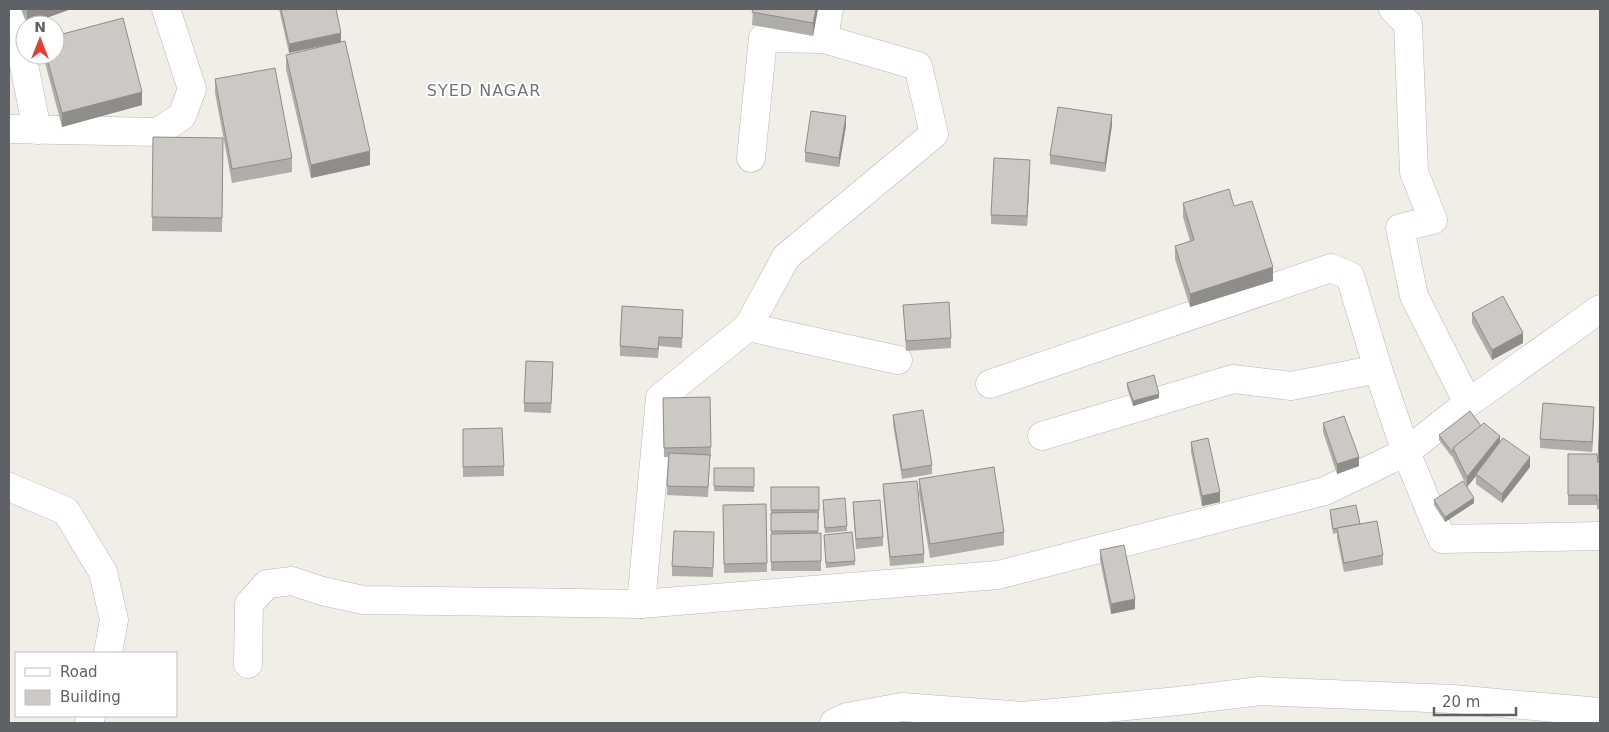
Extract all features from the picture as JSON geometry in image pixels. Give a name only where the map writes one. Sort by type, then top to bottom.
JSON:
[{"type":"street","points":[[13,9],[37,130]]},
{"type":"street","points":[[9,128],[158,132],[182,116],[192,88],[166,9]]},
{"type":"street","points":[[824,40],[829,9]]},
{"type":"street","points":[[1393,9],[1408,24],[1414,172],[1433,220],[1400,228],[1414,296],[1468,403]]},
{"type":"street","points":[[641,604],[660,398],[748,327],[786,257],[934,134],[918,66],[824,40],[763,38],[751,158]]},
{"type":"street","points":[[990,384],[1331,268],[1350,276],[1378,369],[1406,452],[1442,539],[1600,536]]},
{"type":"street","points":[[248,664],[249,604],[267,584],[292,581],[322,591],[363,600],[641,604],[998,575],[1325,492],[1406,452],[1468,403],[1600,309]]},
{"type":"street","points":[[748,327],[898,360]]},
{"type":"street","points":[[1042,436],[1233,379],[1291,386],[1378,369]]},
{"type":"street","points":[[9,487],[66,511],[103,572],[114,620],[108,652]]},
{"type":"street","points":[[834,723],[847,716],[902,708],[1023,716],[1260,691],[1453,699],[1600,712]]},
{"type":"building","points":[[281,9],[336,9],[341,33],[289,44]]},
{"type":"building","points":[[753,9],[816,9],[813,23],[752,12]]},
{"type":"building","points":[[123,18],[142,92],[62,113],[49,65],[65,65],[65,33]]},
{"type":"building","points":[[345,41],[370,151],[311,165],[286,55]]},
{"type":"building","points":[[275,68],[292,158],[232,169],[215,79]]},
{"type":"building","points":[[1058,107],[1112,115],[1105,163],[1050,155]]},
{"type":"building","points":[[811,111],[846,116],[839,158],[805,152]]},
{"type":"building","points":[[153,137],[223,138],[222,218],[152,217]]},
{"type":"building","points":[[994,158],[1030,160],[1027,216],[991,215]]},
{"type":"building","points":[[1229,189],[1234,206],[1252,201],[1273,267],[1190,294],[1175,246],[1194,240],[1183,203]]},
{"type":"building","points":[[1503,296],[1523,333],[1492,350],[1472,313]]},
{"type":"building","points":[[949,302],[951,338],[906,341],[903,305]]},
{"type":"building","points":[[622,306],[683,310],[682,338],[659,337],[658,349],[620,346]]},
{"type":"building","points":[[526,361],[553,362],[551,403],[524,403]]},
{"type":"building","points":[[1154,375],[1159,394],[1133,401],[1127,383]]},
{"type":"building","points":[[710,397],[711,447],[664,448],[663,398]]},
{"type":"building","points":[[1543,403],[1594,407],[1592,442],[1540,439]]},
{"type":"building","points":[[923,410],[932,465],[902,470],[893,415]]},
{"type":"building","points":[[1470,411],[1481,426],[1453,448],[1452,452],[1439,435]]},
{"type":"building","points":[[1600,412],[1600,500],[1597,500],[1597,495],[1568,495],[1568,454],[1597,454],[1598,463]]},
{"type":"building","points":[[1344,416],[1359,457],[1337,464],[1323,423]]},
{"type":"building","points":[[1484,423],[1500,436],[1467,477],[1453,448]]},
{"type":"building","points":[[502,428],[504,466],[463,467],[463,429]]},
{"type":"building","points":[[1208,438],[1220,492],[1202,496],[1191,442]]},
{"type":"building","points":[[1503,438],[1530,457],[1502,494],[1476,474]]},
{"type":"building","points":[[669,453],[710,455],[708,487],[667,486]]},
{"type":"building","points":[[994,467],[1004,532],[930,544],[919,479]]},
{"type":"building","points":[[714,468],[754,468],[754,487],[714,486]]},
{"type":"building","points":[[917,481],[924,554],[890,557],[883,484]]},
{"type":"building","points":[[1463,481],[1474,498],[1445,517],[1434,500]]},
{"type":"building","points":[[771,487],[819,487],[819,510],[771,510]]},
{"type":"building","points":[[845,498],[847,526],[825,528],[823,500]]},
{"type":"building","points":[[880,500],[883,537],[856,539],[853,502]]},
{"type":"building","points":[[766,504],[767,563],[724,564],[723,505]]},
{"type":"building","points":[[1356,505],[1360,524],[1333,529],[1330,510]]},
{"type":"building","points":[[818,512],[818,531],[771,531],[771,513]]},
{"type":"building","points":[[1377,521],[1383,555],[1344,563],[1337,528]]},
{"type":"building","points":[[674,531],[714,532],[713,568],[672,566]]},
{"type":"building","points":[[852,532],[855,561],[826,563],[824,535]]},
{"type":"building","points":[[821,533],[821,561],[771,562],[771,534]]},
{"type":"building","points":[[1124,545],[1135,599],[1111,604],[1100,550]]},
{"type":"district","name":"SYED NAGAR","points":[[484,90]]}]
